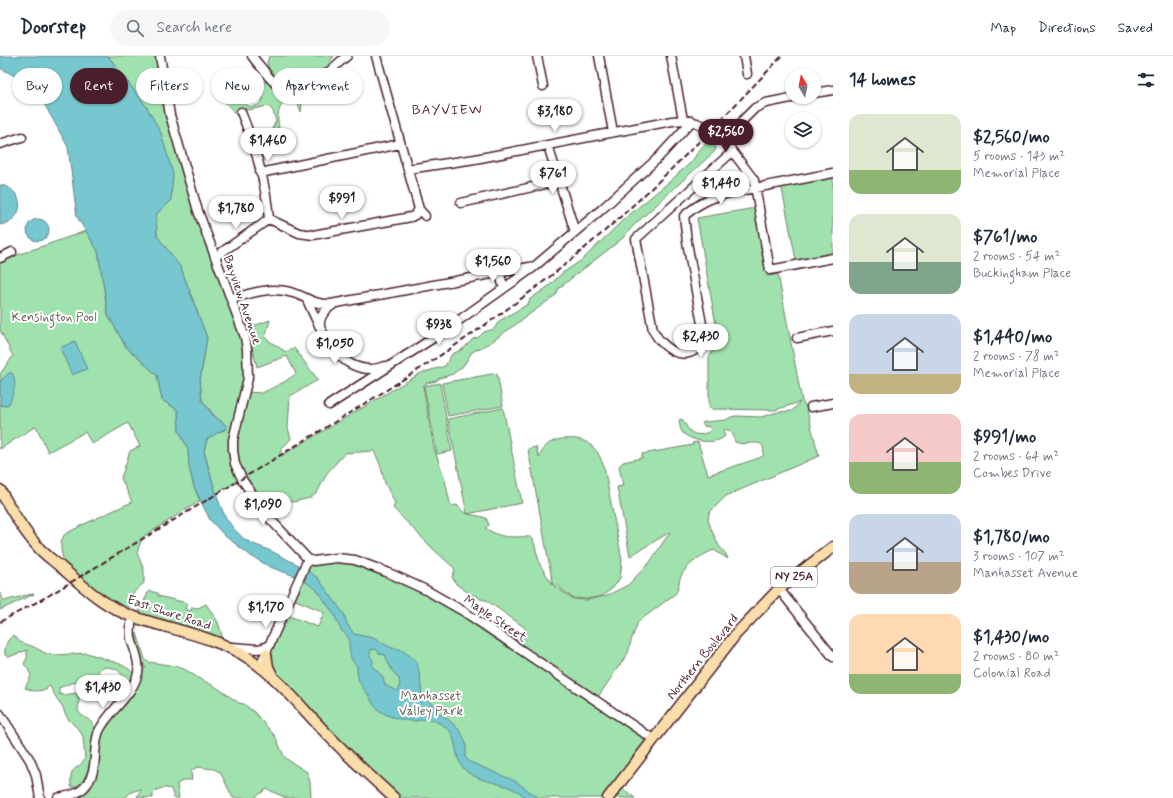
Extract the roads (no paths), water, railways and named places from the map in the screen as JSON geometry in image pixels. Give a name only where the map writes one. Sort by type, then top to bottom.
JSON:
[{"type":"main road","name":"East Shore Road","points":[[1,494],[21,525],[40,549],[84,587],[116,609],[132,617],[197,635],[225,646],[245,656],[260,666],[273,677],[328,736],[394,798]]},
{"type":"main road","name":"Northern Boulevard","points":[[608,798],[748,620],[780,589],[833,547]]},
{"type":"main road","points":[[267,650],[268,667],[273,677]]},
{"type":"street","name":"Bayview Avenue","points":[[160,56],[170,115],[198,211],[245,337],[248,365],[245,392],[233,440],[235,464],[243,481],[270,519],[308,559]]},
{"type":"street","points":[[252,56],[279,87],[285,91],[291,92],[302,90],[314,84],[347,56]]},
{"type":"street","points":[[376,56],[419,209],[425,216]]},
{"type":"street","points":[[537,56],[542,86]]},
{"type":"street","points":[[599,56],[613,132]]},
{"type":"street","points":[[671,56],[683,120]]},
{"type":"street","points":[[744,56],[747,74]]},
{"type":"street","points":[[821,92],[833,90]]},
{"type":"street","points":[[725,139],[755,108],[766,103],[785,99]]},
{"type":"street","points":[[241,112],[252,137],[268,203],[269,219]]},
{"type":"street","points":[[408,169],[475,159],[683,120],[696,122],[725,139],[732,152],[754,180],[770,270],[833,258]]},
{"type":"street","points":[[329,405],[441,333],[535,266],[602,209],[696,122]]},
{"type":"street","points":[[0,144],[22,137]]},
{"type":"street","points":[[260,173],[400,144]]},
{"type":"street","points":[[550,152],[575,232]]},
{"type":"street","points":[[732,152],[636,240],[653,330],[657,339],[672,351],[681,353],[694,351],[700,345],[704,335],[687,242],[684,216],[705,200],[729,192],[833,173]]},
{"type":"street","points":[[461,204],[559,181]]},
{"type":"street","points":[[269,219],[299,233],[313,235],[411,217],[419,209]]},
{"type":"street","points":[[215,257],[269,219]]},
{"type":"street","points":[[0,258],[12,252]]},
{"type":"street","points":[[232,299],[258,292],[276,290],[293,293],[307,300],[322,304],[335,304],[535,266]]},
{"type":"street","points":[[499,272],[504,288]]},
{"type":"street","points":[[307,300],[334,351],[343,359],[353,365],[372,370],[388,366],[397,361]]},
{"type":"street","points":[[320,325],[320,319],[323,313],[335,304]]},
{"type":"street","points":[[797,338],[833,331]]},
{"type":"street","points":[[811,407],[833,403]]},
{"type":"street","name":"Maple Street","points":[[308,559],[313,561],[337,558],[355,560],[389,573],[436,595],[469,615],[653,739]]},
{"type":"street","points":[[260,666],[308,559]]},
{"type":"street","points":[[780,589],[832,652]]},
{"type":"street","points":[[58,798],[78,792],[86,786],[94,770],[96,743],[99,732],[134,686],[138,672],[138,663],[131,635],[132,617]]},
{"type":"street","points":[[225,646],[267,650]]},
{"type":"street","points":[[0,714],[30,760],[36,775],[40,798]]},
{"type":"water","points":[[0,56],[108,56],[117,68],[70,68],[70,104],[128,104],[128,82],[136,93],[136,104],[144,104],[148,109],[161,133],[173,174],[171,201],[156,214],[157,236],[181,268],[207,338],[200,380],[202,400],[212,414],[228,427],[207,439],[204,451],[220,505],[226,518],[243,538],[304,568],[318,578],[344,614],[347,624],[354,634],[373,638],[392,648],[400,649],[416,660],[420,676],[422,696],[435,707],[436,712],[449,720],[461,732],[466,743],[465,757],[470,762],[515,781],[539,798],[526,798],[512,789],[480,779],[466,771],[462,767],[458,757],[450,731],[437,722],[428,719],[411,721],[401,719],[390,716],[377,708],[360,682],[357,666],[352,660],[350,654],[349,638],[341,630],[334,614],[316,589],[300,578],[270,567],[251,556],[225,536],[210,520],[194,487],[189,467],[188,449],[179,431],[178,410],[162,400],[157,375],[126,347],[108,315],[98,251],[77,217],[68,147],[44,104],[62,104],[62,68],[12,68],[12,75],[0,68]],"holes":[[[376,649],[380,654],[385,655],[400,682],[399,689],[396,691],[385,685],[383,677],[372,666],[373,660],[370,656],[371,650]]]},
{"type":"water","points":[[0,185],[12,190],[16,194],[20,204],[17,215],[8,223],[0,225]]},
{"type":"water","points":[[38,219],[46,222],[49,230],[46,238],[38,241],[30,238],[27,230],[30,222]]},
{"type":"water","points":[[75,341],[87,369],[72,375],[60,348]]},
{"type":"water","points":[[9,373],[12,373],[15,380],[13,393],[9,404],[5,406],[0,405],[0,381]]},
{"type":"railway","points":[[0,622],[48,596],[359,407],[425,366],[521,299],[613,224],[671,170],[782,56]]},
{"type":"district","name":"BAYVIEW","points":[[447,110]]},
{"type":"park label","name":"Kensington Pool","points":[[54,317]]},
{"type":"park label","name":"Manhasset Valley Park","points":[[431,704]]}]
